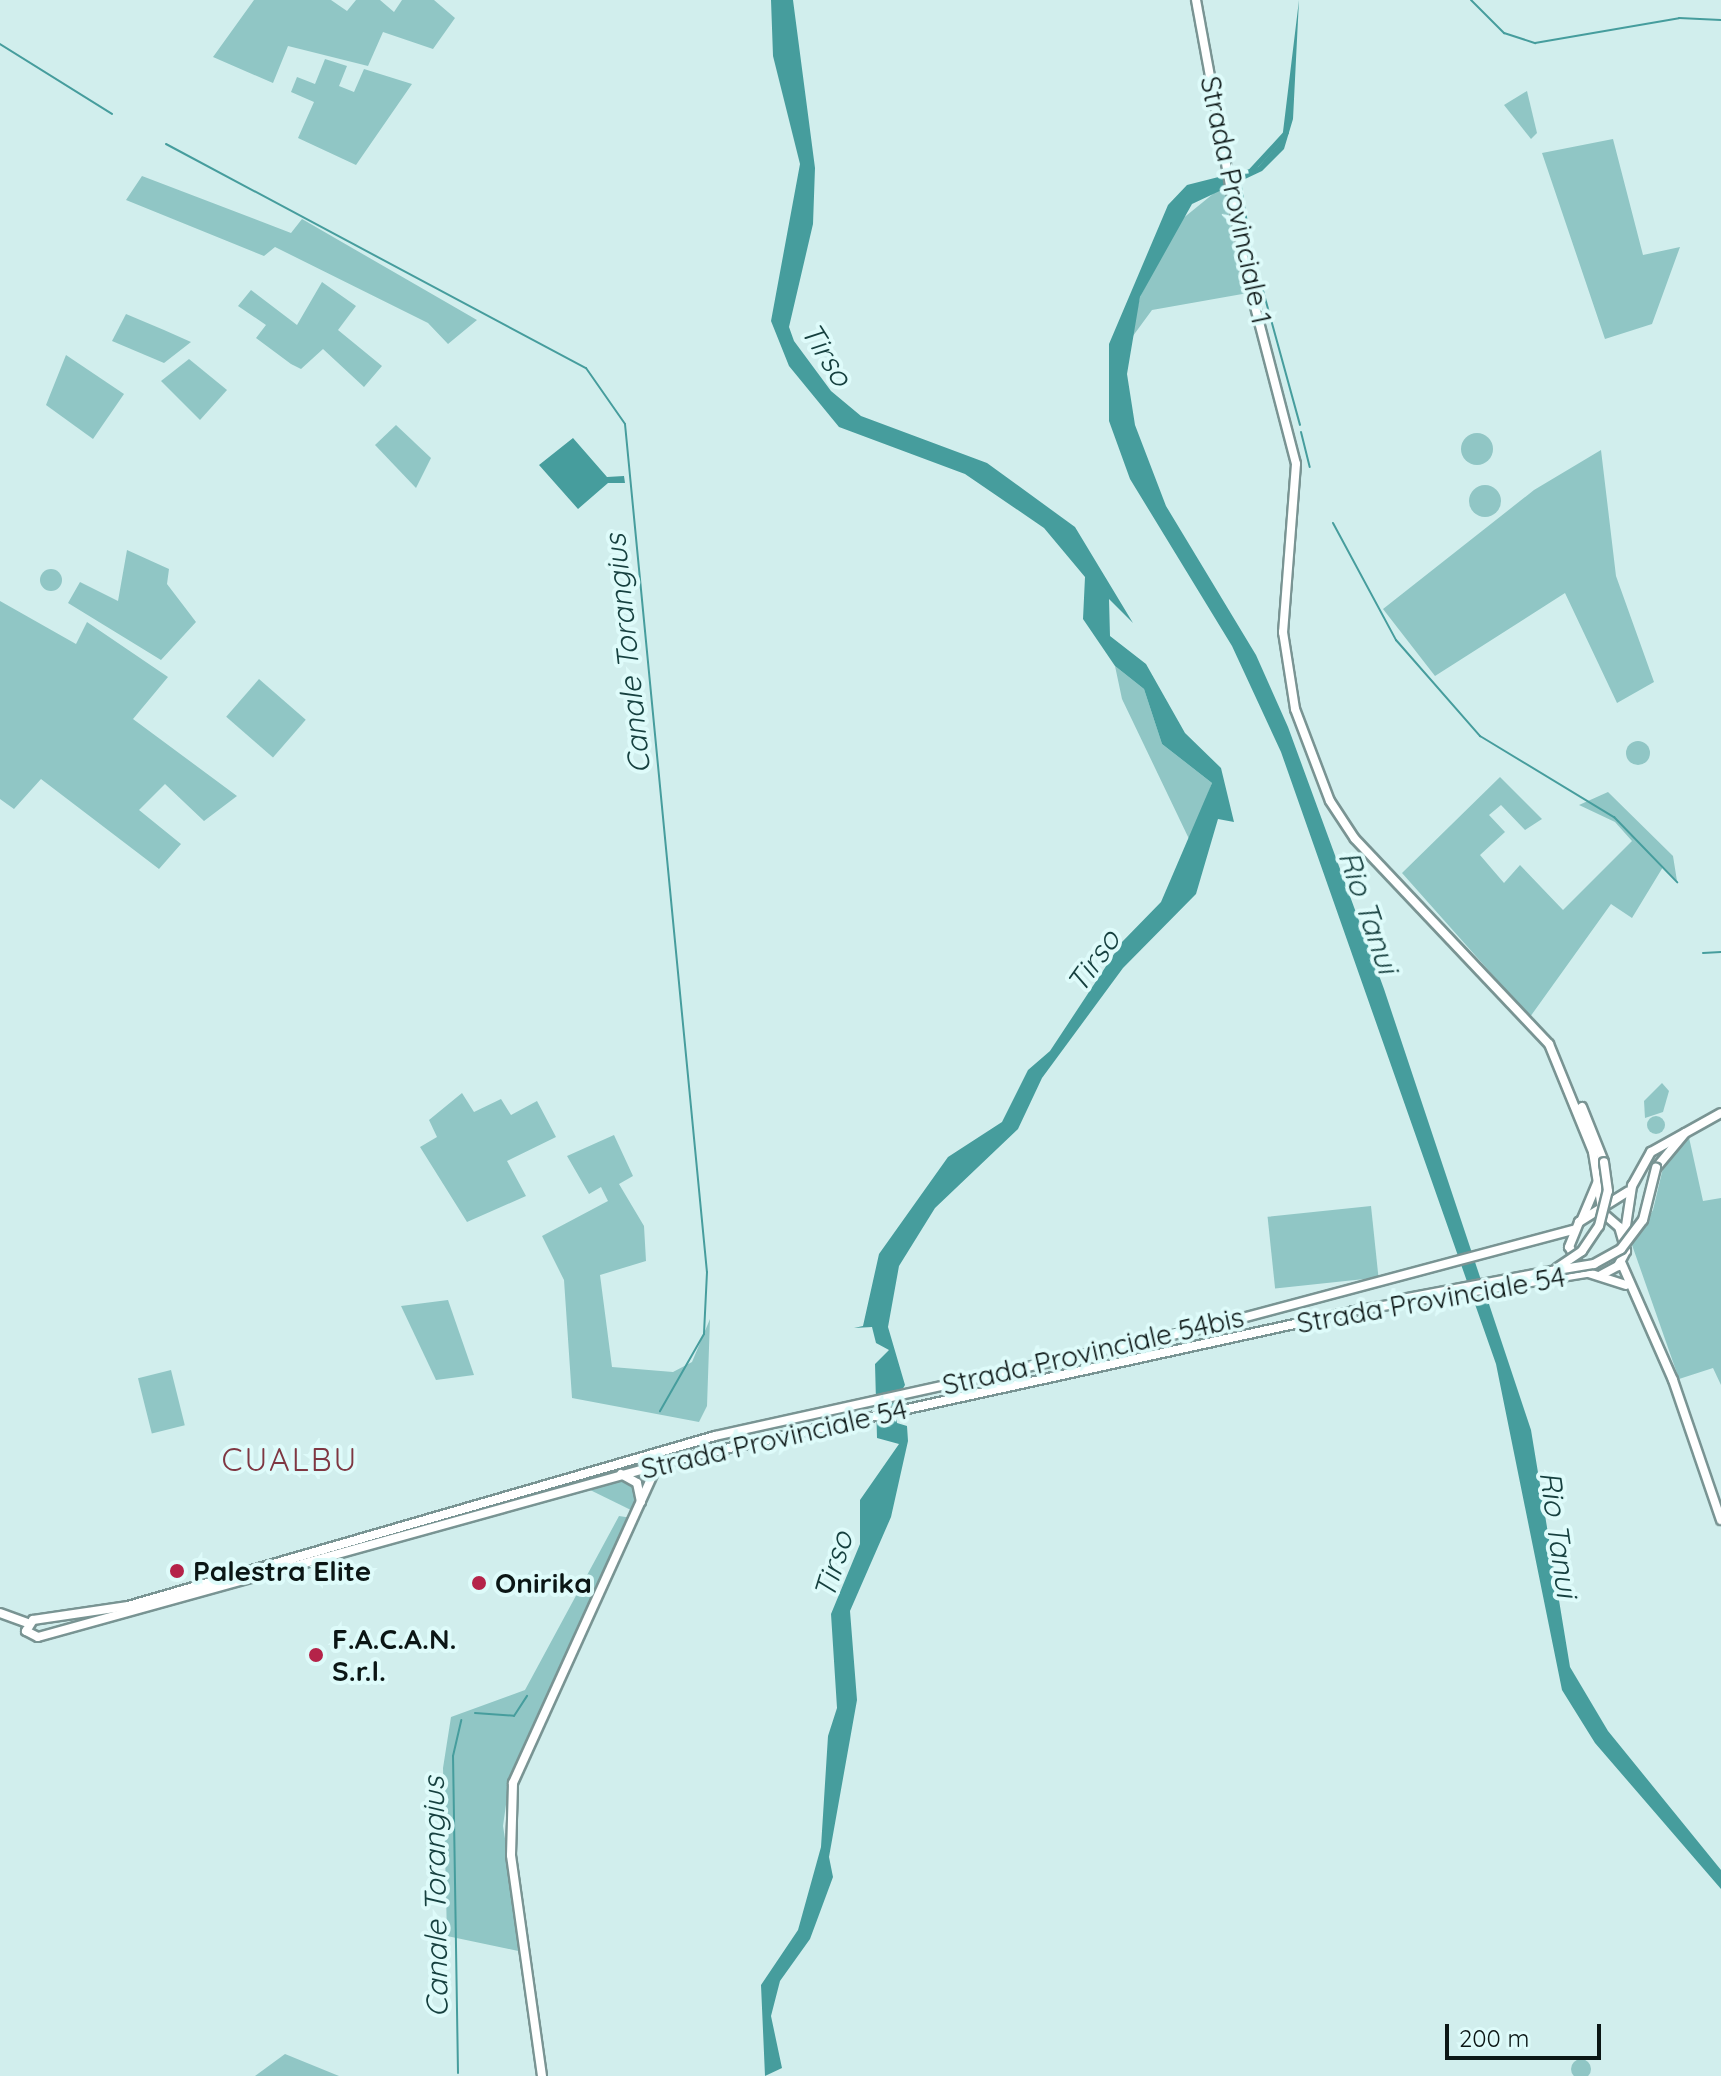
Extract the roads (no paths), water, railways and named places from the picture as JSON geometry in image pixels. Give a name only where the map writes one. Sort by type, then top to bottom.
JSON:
[{"type":"main road","name":"Strada Provinciale 1","points":[[1196,0],[1230,187],[1298,485],[1284,658],[1320,777],[1355,839],[1538,1030],[1564,1070],[1601,1165]]},
{"type":"main road","points":[[1582,1219],[1603,1213],[1630,1188],[1651,1152],[1701,1121],[1721,1113]]},
{"type":"main road","points":[[1448,1293],[1594,1264],[1621,1249],[1643,1220],[1656,1168],[1668,1145],[1701,1121]]},
{"type":"main road","points":[[1601,1165],[1603,1213],[1624,1239]]},
{"type":"main road","points":[[1601,1165],[1582,1219],[1573,1230],[1571,1257],[1586,1273],[1627,1286]]},
{"type":"main road","points":[[1545,1272],[1582,1251],[1599,1226],[1608,1191],[1601,1165]]},
{"type":"main road","points":[[1601,1192],[1613,1199],[1630,1188]]},
{"type":"main road","points":[[1630,1188],[1621,1262],[1627,1286],[1673,1380],[1721,1520]]},
{"type":"main road","name":"Strada Provinciale 54bis","points":[[615,1473],[682,1448],[1170,1336],[1573,1230]]},
{"type":"main road","points":[[1596,1275],[1621,1262]]},
{"type":"main road","name":"Strada Provinciale 54","points":[[615,1473],[1358,1310],[1586,1273]]},
{"type":"main road","points":[[542,2076],[511,1855],[513,1783],[658,1465]]},
{"type":"main road","points":[[0,1613],[28,1623],[89,1616],[615,1473],[637,1483],[640,1509]]},
{"type":"main road","points":[[477,1510],[491,1508]]},
{"type":"main road","points":[[28,1623],[28,1635],[41,1634],[226,1580]]},
{"type":"main road","points":[[39,1621],[41,1634]]},
{"type":"waterway","points":[[1471,0],[1504,33],[1535,43],[1679,18],[1721,20]]},
{"type":"waterway","name":"Canale Torangius","points":[[0,44],[112,114]]},
{"type":"waterway","name":"Rio Tanui","points":[[1250,171],[1286,132]]},
{"type":"waterway","name":"Canale Torangius","points":[[166,144],[586,368],[625,424],[707,1272],[704,1334],[660,1411]]},
{"type":"waterway","points":[[1240,180],[1254,266]]},
{"type":"waterway","points":[[1262,287],[1300,425]]},
{"type":"waterway","points":[[1301,432],[1310,467]]},
{"type":"waterway","points":[[1333,523],[1396,640],[1480,736],[1614,817],[1677,882]]},
{"type":"waterway","points":[[1703,953],[1721,952]]},
{"type":"waterway","name":"Canale Torangius","points":[[475,1713],[514,1716],[527,1696]]},
{"type":"waterway","name":"Canale Torangius","points":[[458,2073],[453,1756],[461,1720]]},
{"type":"place","name":"Palestra Elite","points":[[177,1571]]},
{"type":"place","name":"Onirika","points":[[479,1583]]},
{"type":"place","name":"F.A.C.A.N. S.r.l.","points":[[316,1655]]},
{"type":"district","name":"CUALBU","points":[[290,1459]]},
{"type":"water label","name":"Tirso","points":[[827,354]]},
{"type":"water label","name":"Tirso","points":[[1093,961]]},
{"type":"water label","name":"Tirso","points":[[833,1565]]}]
